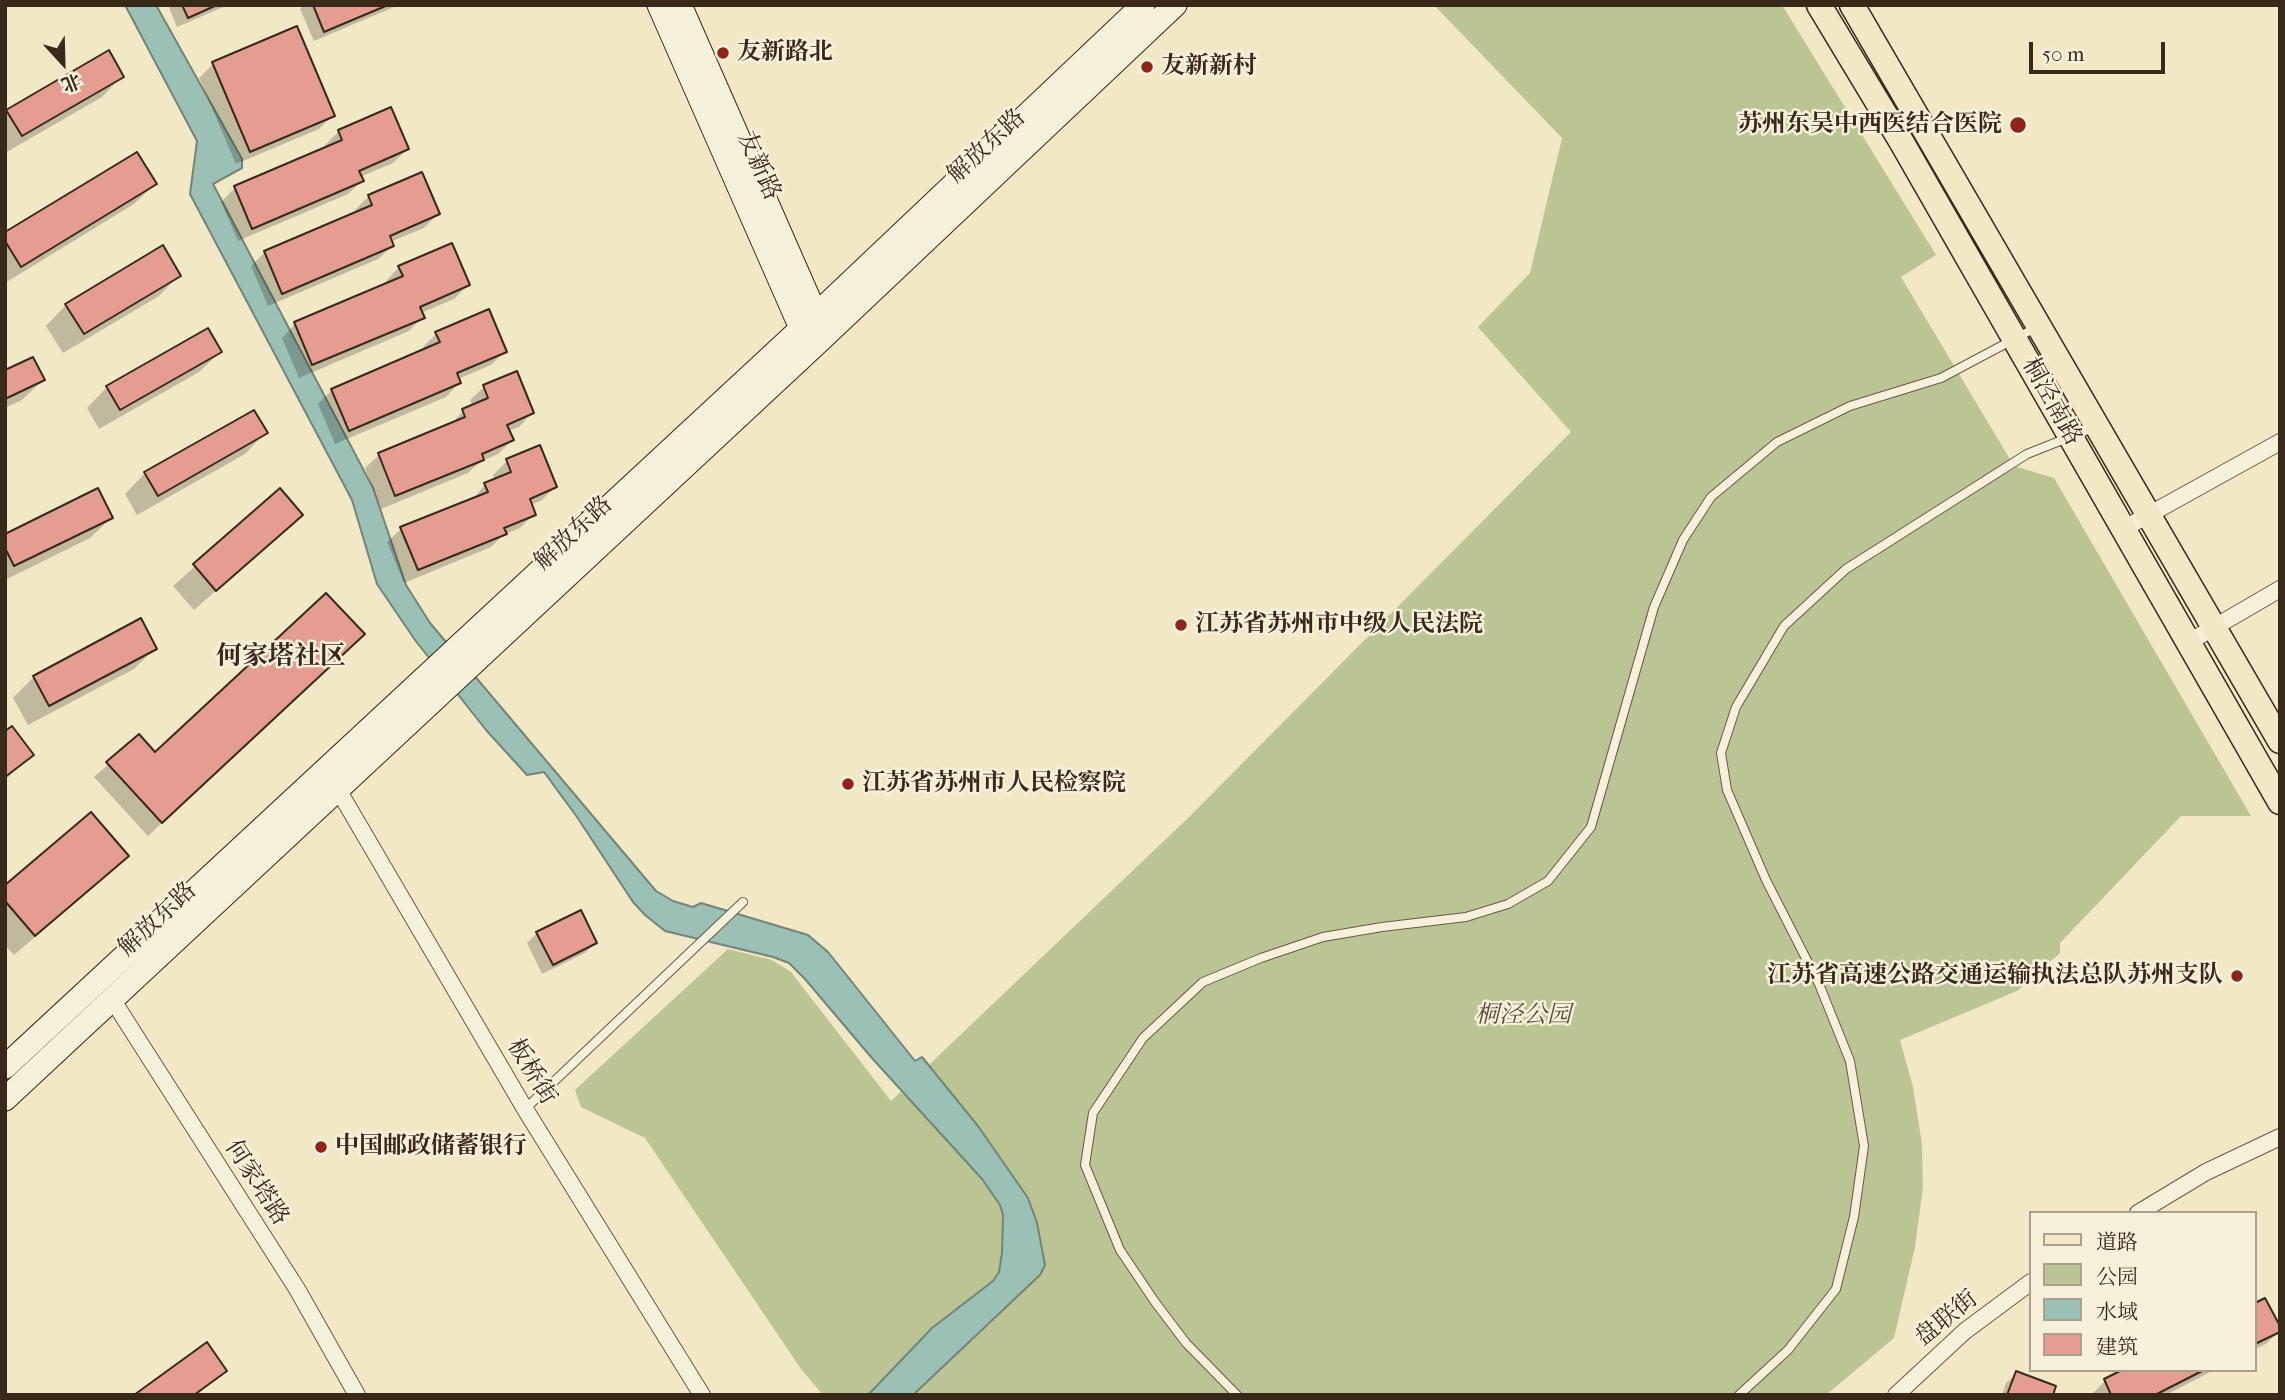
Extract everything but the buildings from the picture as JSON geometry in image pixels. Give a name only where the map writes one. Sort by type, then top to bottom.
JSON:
[{"type":"main road","name":"友新路","points":[[659,5],[816,329]]},
{"type":"main road","name":"友新路","points":[[680,5],[816,329]]},
{"type":"main road","name":"解放东路","points":[[816,329],[1143,5]]},
{"type":"main road","name":"解放东路","points":[[5,1067],[332,780],[816,329],[1175,5]]},
{"type":"main road","name":"桐泾南路","points":[[1819,5],[1901,141],[2280,802]]},
{"type":"main road","name":"桐泾南路","points":[[1852,5],[2280,741]]},
{"type":"main road","name":"解放东路","points":[[5,1099],[112,999],[332,780]]},
{"type":"street","points":[[2123,528],[2280,442]]},
{"type":"street","points":[[2189,642],[2280,589]]},
{"type":"street","name":"板桥街","points":[[332,780],[526,1109],[702,1395]]},
{"type":"street","name":"何家塔路","points":[[112,999],[297,1289],[357,1395]]},
{"type":"street","points":[[2141,1211],[2206,1172],[2280,1137]]},
{"type":"street","name":"盘联街","points":[[1896,1395],[1965,1331],[2030,1283]]},
{"type":"lane","points":[[1237,1395],[1186,1343],[1154,1302],[1120,1250],[1085,1165],[1093,1112],[1143,1038],[1203,982],[1261,958],[1323,937],[1466,917],[1508,904],[1548,881],[1591,827],[1654,607],[1683,540],[1711,497],[1777,442],[1850,406],[1941,378],[2040,326]]},
{"type":"lane","points":[[1739,1395],[1788,1350],[1836,1289],[1854,1217],[1864,1146],[1850,1061],[1819,984],[1766,880],[1727,790],[1721,753],[1737,707],[1784,626],[1846,569],[2027,454],[2097,426]]},
{"type":"lane","points":[[526,1109],[743,902]]},
{"type":"green space","name":"桐泾公园","points":[[1434,5],[1782,5],[1936,255],[1901,277],[2014,466],[2054,478],[2251,816],[2181,816],[2060,943],[2060,953],[2017,991],[1900,1040],[1913,1087],[1922,1144],[1923,1187],[1915,1247],[1894,1338],[1826,1395],[823,1395],[801,1369],[645,1138],[581,1107],[575,1090],[728,949],[772,960],[791,972],[891,1101],[1188,818],[1571,432],[1478,327],[1530,273],[1562,138]]},
{"type":"water","points":[[125,5],[156,5],[242,159],[242,168],[213,184],[373,488],[406,585],[430,623],[656,891],[673,901],[693,907],[701,903],[808,935],[828,952],[915,1061],[922,1057],[978,1126],[1028,1198],[1037,1223],[1045,1265],[1040,1275],[913,1395],[868,1395],[932,1328],[993,1281],[999,1272],[1002,1253],[1003,1215],[1000,1205],[982,1179],[789,963],[665,931],[645,915],[633,902],[544,772],[527,775],[486,730],[415,640],[377,584],[352,500],[190,194],[197,141]]},
{"type":"place","name":"友新路北","points":[[723,53]]},
{"type":"place","name":"友新新村","points":[[1147,67]]},
{"type":"place","name":"苏州东吴中西医结合医院","points":[[2018,125]]},
{"type":"place","name":"江苏省苏州市中级人民法院","points":[[1181,625]]},
{"type":"place","name":"江苏省苏州市人民检察院","points":[[848,784]]},
{"type":"place","name":"江苏省高速公路交通运输执法总队苏州支队","points":[[2237,976]]},
{"type":"place","name":"中国邮政储蓄银行","points":[[321,1147]]},
{"type":"district","name":"何家塔社区","points":[[281,658]]}]
